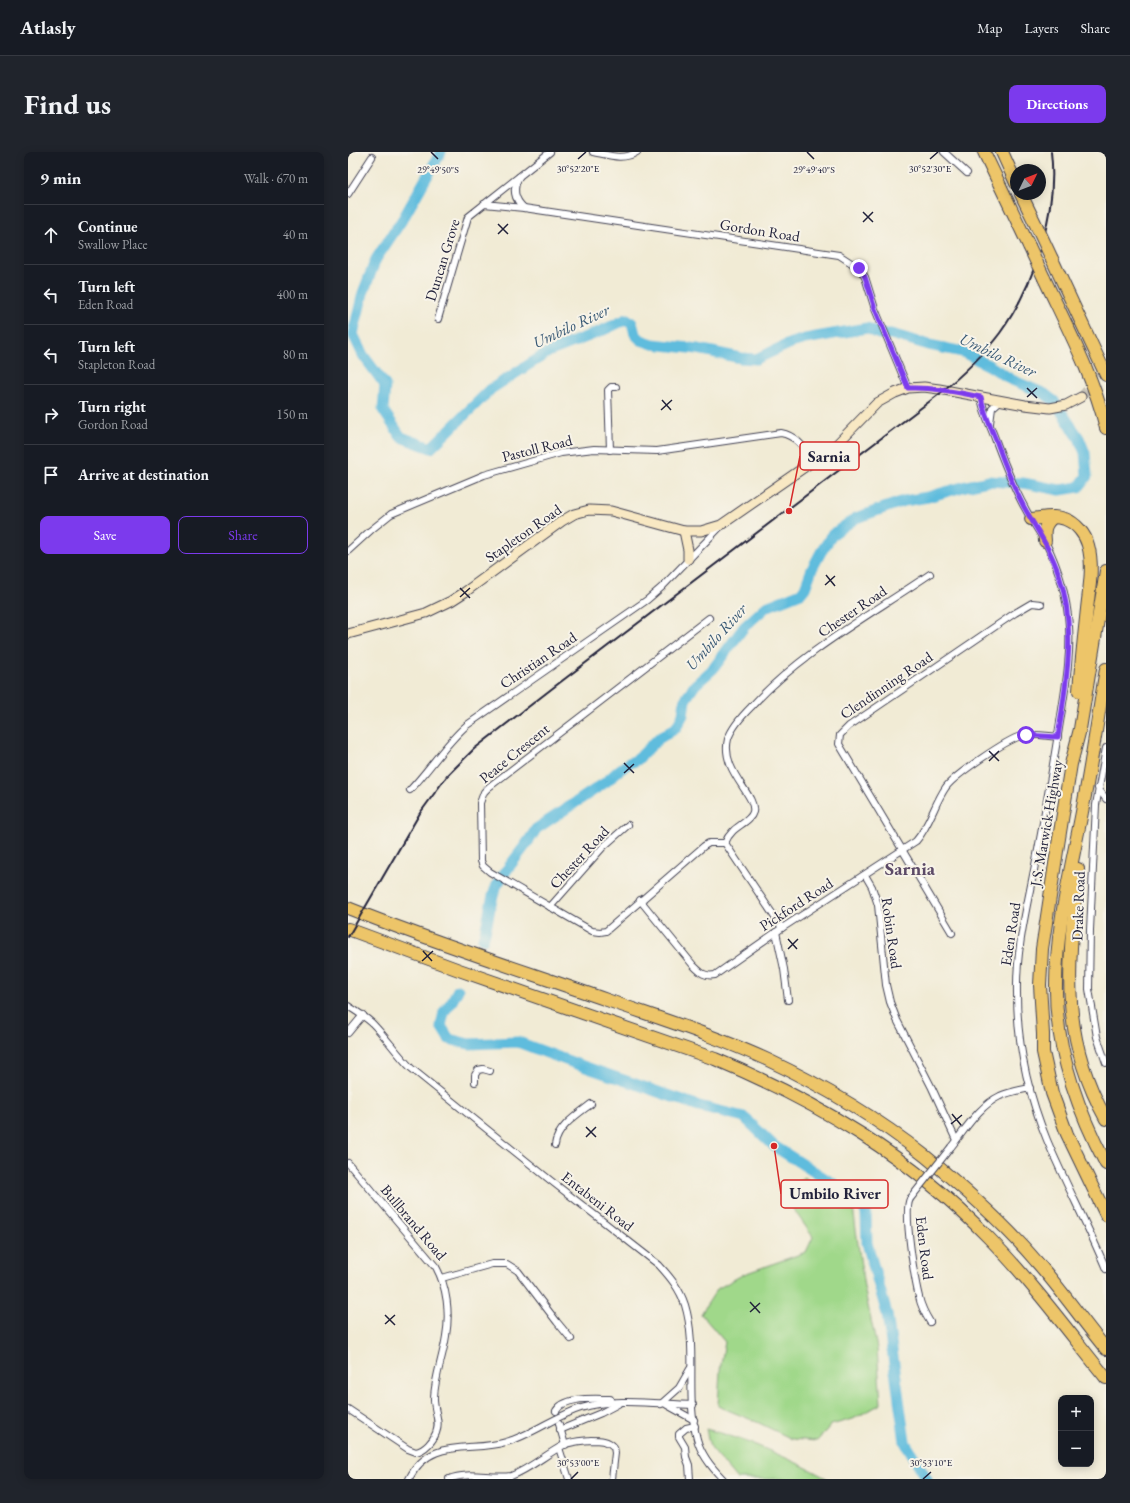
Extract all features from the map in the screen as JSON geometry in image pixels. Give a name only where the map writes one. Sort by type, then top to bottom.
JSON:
[{"type":"highway","points":[[984,152],[1088,372],[1101,407],[1106,428]]},
{"type":"highway","points":[[1002,152],[1010,169]]},
{"type":"highway","points":[[1024,200],[1106,375]]},
{"type":"highway","points":[[1045,542],[1045,525],[1053,517]]},
{"type":"highway","points":[[1031,519],[1053,517],[1065,519],[1077,526],[1088,546],[1090,579],[1072,764]]},
{"type":"highway","name":"J.S. Marwick Highway","points":[[1043,1034],[1040,985],[1042,949],[1072,764],[1080,729],[1106,571]]},
{"type":"highway","points":[[1106,669],[1083,810],[1062,913],[1058,944],[1056,986],[1059,1031],[1069,1076],[1084,1117],[1106,1164]]},
{"type":"highway","points":[[1083,810],[1070,953],[1070,992],[1074,1036],[1079,1055],[1091,1089],[1106,1119]]},
{"type":"highway","points":[[348,908],[465,951],[723,1041],[808,1080],[845,1101],[889,1130],[923,1155],[961,1186],[1004,1226],[1036,1261],[1106,1350]]},
{"type":"highway","points":[[348,929],[459,970],[668,1041],[750,1073],[796,1095],[836,1117],[880,1146],[914,1171],[950,1201],[989,1238],[1026,1278],[1106,1378]]},
{"type":"highway","points":[[1043,1034],[1070,1124],[1106,1196]]},
{"type":"highway","points":[[1043,1034],[1043,1052],[1047,1074],[1067,1134],[1106,1215]]},
{"type":"main road","name":"Stapleton Road","points":[[348,634],[426,613],[450,601],[465,592],[574,514],[589,510],[610,511],[684,531],[701,531],[721,525],[834,446],[877,403],[895,392],[908,388],[924,387],[1050,408],[1066,406],[1081,397]]},
{"type":"main road","points":[[684,531],[688,550],[688,559]]},
{"type":"street","name":"Duncan Grove","points":[[438,318],[465,222],[468,217],[550,152]]},
{"type":"street","points":[[592,152],[619,157],[629,156],[637,152]]},
{"type":"street","points":[[944,152],[967,173]]},
{"type":"street","points":[[348,194],[372,157]]},
{"type":"street","points":[[520,176],[514,193],[524,208]]},
{"type":"street","name":"Gordon Road","points":[[484,204],[524,208],[839,255],[859,268],[865,277],[882,325],[908,388]]},
{"type":"street","points":[[610,450],[608,390],[611,387],[616,387]]},
{"type":"street","name":"Eden Road","points":[[981,397],[983,408],[1018,493],[1045,542],[1060,576],[1069,625],[1068,660],[1058,737],[1044,822],[1021,939],[1017,975],[1019,1030],[1030,1088],[1046,1138],[1106,1269]]},
{"type":"street","points":[[991,427],[991,412],[1000,400]]},
{"type":"street","name":"Pastoll Road","points":[[348,551],[370,530],[390,514],[484,475],[561,453],[594,449],[668,450],[781,433],[789,434],[795,438],[814,461]]},
{"type":"street","name":"Christian Road","points":[[410,790],[426,772],[450,740],[467,725],[635,609],[662,586],[721,525]]},
{"type":"street","name":"Chester Road","points":[[725,843],[733,830],[752,815],[753,806],[729,762],[727,747],[729,738],[740,718],[789,670],[854,624],[930,574]]},
{"type":"street","name":"Clendinning Road","points":[[952,933],[840,744],[840,735],[849,726],[1015,613],[1032,603],[1041,604]]},
{"type":"street","name":"Peace Crescent","points":[[640,900],[606,931],[592,931],[490,872],[483,866],[481,861],[480,803],[484,792],[489,787],[709,618]]},
{"type":"street","name":"Pickford Road","points":[[640,900],[693,965],[703,974],[708,976],[715,975],[782,928],[903,850],[919,837],[946,787],[958,775],[1012,739],[1026,735],[1058,737]]},
{"type":"street","name":"Drake Road","points":[[1106,748],[1096,805],[1090,930],[1089,989],[1097,1036],[1106,1063]]},
{"type":"street","points":[[1098,788],[1106,799]]},
{"type":"street","name":"Chester Road","points":[[550,907],[603,847],[628,825]]},
{"type":"street","points":[[640,900],[704,846],[709,843],[725,843],[782,928]]},
{"type":"street","name":"Robin Road","points":[[865,874],[872,887],[878,905],[888,997],[897,1020],[932,1088],[956,1140]]},
{"type":"street","points":[[776,932],[784,969],[788,1000]]},
{"type":"street","name":"Entabeni Road","points":[[348,1006],[363,1015],[372,1023],[399,1056],[411,1068],[550,1180],[659,1265],[669,1276],[678,1288],[686,1311],[689,1326],[694,1423],[697,1439],[705,1458],[723,1479]]},
{"type":"street","points":[[348,1033],[363,1015]]},
{"type":"street","points":[[475,1082],[475,1075],[478,1070],[483,1069],[490,1071]]},
{"type":"street","name":"Eden Road","points":[[930,1322],[922,1306],[917,1288],[907,1205],[910,1199],[956,1140],[978,1114],[993,1100],[1001,1096],[1030,1088]]},
{"type":"street","points":[[555,1145],[555,1140],[562,1129],[591,1104]]},
{"type":"street","name":"Bullbrand Road","points":[[348,1163],[429,1259],[442,1278],[445,1289],[448,1323],[436,1376],[434,1396],[437,1428],[435,1434],[424,1448],[416,1452],[408,1449],[348,1409]]},
{"type":"street","points":[[442,1278],[492,1264],[507,1264],[518,1271],[556,1322],[571,1339]]},
{"type":"street","points":[[663,1404],[679,1388],[691,1367]]},
{"type":"street","points":[[556,1411],[558,1406],[573,1400],[606,1399],[621,1402]]},
{"type":"street","points":[[570,1479],[559,1427],[601,1413],[621,1402]]},
{"type":"street","points":[[409,1479],[424,1461],[434,1453],[445,1449],[458,1447],[494,1445],[507,1442],[579,1409],[604,1403],[621,1402],[693,1405]]},
{"type":"street","points":[[663,1404],[694,1423],[679,1434],[685,1446],[690,1479]]},
{"type":"street","points":[[449,1479],[458,1477],[494,1479],[510,1477],[562,1446],[580,1441],[596,1440],[606,1441],[614,1447],[615,1453],[612,1479]]},
{"type":"green space","points":[[804,1177],[853,1208],[864,1287],[877,1348],[881,1404],[853,1419],[831,1425],[817,1441],[792,1439],[718,1406],[720,1370],[725,1342],[701,1314],[717,1289],[744,1274],[806,1252],[813,1237],[782,1193]]},
{"type":"green space","points":[[706,1429],[738,1438],[768,1450],[828,1479],[737,1479],[710,1447]]},
{"type":"waterway","name":"Umbilo River","points":[[441,152],[404,217],[376,259],[363,293],[353,334],[363,355],[385,385],[383,410],[401,437],[431,448],[491,389],[550,351],[599,332],[627,319],[632,323],[635,334],[641,340],[653,344],[698,349],[741,358],[756,359],[791,343],[805,339],[867,328],[879,334],[891,334],[929,345],[963,352],[990,366],[1012,380],[1045,394],[1054,401],[1079,438],[1085,453],[1087,476],[1079,487],[1060,490],[1023,483],[988,481],[966,486],[928,497],[904,501],[856,518],[833,534],[821,552],[812,569],[805,588],[801,593],[766,607],[744,627],[713,669],[695,685],[685,700],[683,715],[676,728],[658,739],[637,760],[629,763],[606,782],[536,829],[506,871],[494,891],[483,939]]},
{"type":"waterway","name":"Umbilo River","points":[[458,990],[444,1012],[441,1026],[449,1039],[469,1044],[518,1042],[699,1106],[744,1117],[774,1146],[857,1199],[866,1212],[867,1243],[887,1314],[905,1442],[927,1479]]},
{"type":"tunnel","points":[[1081,397],[1106,367]]},
{"type":"railway","points":[[348,937],[420,813],[447,776],[474,749],[938,395],[979,358],[1000,333],[1013,314],[1024,293],[1033,270],[1041,247],[1051,198],[1051,152]]},
{"type":"place","name":"Sarnia","points":[[789,511]]},
{"type":"place","name":"Umbilo River","points":[[774,1146]]},
{"type":"district","name":"Sarnia","points":[[910,868]]},
{"type":"route","points":[[859,268],[865,277],[875,309],[908,388],[924,387],[981,397],[986,416],[1018,493],[1045,542],[1060,576],[1068,612],[1069,639],[1064,701],[1058,737],[1026,735]]}]
